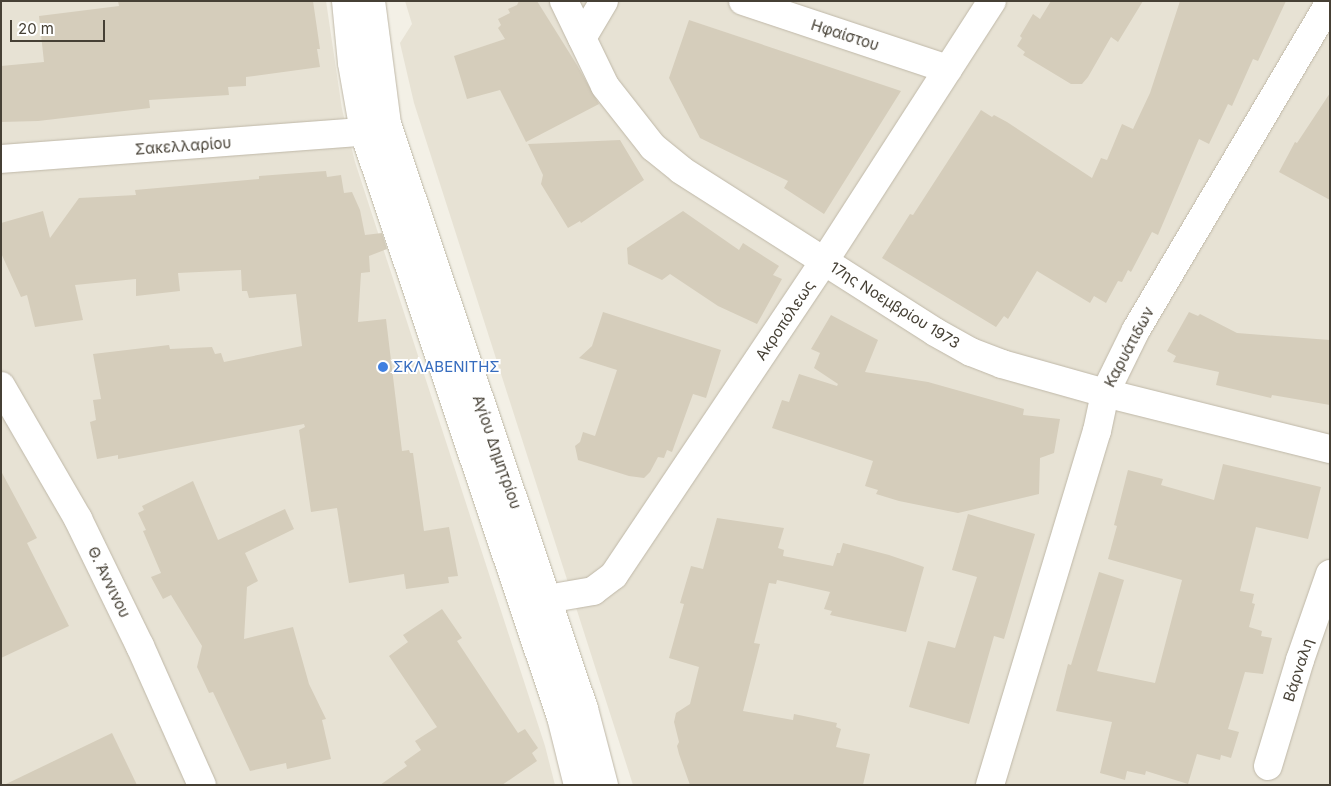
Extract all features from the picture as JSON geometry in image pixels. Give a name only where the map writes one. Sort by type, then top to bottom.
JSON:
[{"type":"street","name":"Αγίου Δημητρίου","points":[[346,1],[352,63],[364,132],[560,716],[578,785]]},
{"type":"street","name":"Αγίου Δημητρίου","points":[[371,1],[387,124],[584,709],[604,785]]},
{"type":"street","name":"17ης Νοεμβρίου 1973","points":[[564,1],[605,86],[653,147],[681,170],[825,260],[935,332],[971,352],[1002,364],[1105,393],[1330,449]]},
{"type":"street","points":[[582,38],[604,1]]},
{"type":"street","name":"Ηφαίστου","points":[[743,1],[948,69]]},
{"type":"street","name":"Ακροπόλεως","points":[[547,599],[593,590],[614,575],[825,260],[992,1]]},
{"type":"street","name":"Καρυάτιδων","points":[[990,785],[1098,431],[1105,393],[1141,321],[1330,2]]},
{"type":"street","name":"Σακελλαρίου","points":[[1,160],[364,132]]},
{"type":"street","name":"Θ. Άννινου","points":[[1,386],[78,519],[140,646],[202,785]]},
{"type":"street","name":"Βάρναλη","points":[[1268,766],[1300,660],[1330,574]]},
{"type":"shaded area","points":[[1,1],[326,1],[342,109],[355,162],[545,746],[555,785],[1,785]]},
{"type":"shaded area","points":[[405,1],[1330,1],[1330,785],[633,785],[414,103],[400,43],[412,24]]},
{"type":"building","points":[[118,1],[313,1],[320,49],[317,49],[320,67],[246,77],[246,86],[228,87],[229,95],[149,100],[150,108],[38,121],[1,122],[1,66],[44,62],[39,16],[119,6]]},
{"type":"building","points":[[519,1],[537,1],[599,104],[526,142],[500,90],[467,99],[454,56],[505,39],[498,28],[501,25],[498,19],[510,13],[508,9],[517,5]]},
{"type":"building","points":[[1051,1],[1143,1],[1118,42],[1111,37],[1082,84],[1071,84],[1023,55],[1025,52],[1017,46],[1022,38],[1020,36],[1033,14],[1040,19]]},
{"type":"building","points":[[1180,1],[1286,1],[1258,61],[1253,59],[1232,106],[1228,104],[1209,144],[1199,139],[1158,235],[1152,232],[1131,272],[1128,270],[1122,282],[1118,281],[1106,303],[1094,296],[1090,303],[1037,271],[1008,319],[1004,316],[996,327],[882,258],[910,214],[913,215],[981,110],[992,117],[994,115],[1007,122],[1092,178],[1101,158],[1107,160],[1122,124],[1133,129],[1150,93]]},
{"type":"building","points":[[689,20],[901,91],[824,214],[784,188],[788,181],[700,138],[669,78]]},
{"type":"building","points":[[1330,93],[1330,200],[1279,172],[1295,142],[1297,143]]},
{"type":"building","points":[[620,140],[644,180],[581,223],[580,221],[568,228],[541,184],[543,175],[528,144]]},
{"type":"building","points":[[326,171],[327,177],[341,175],[344,193],[352,192],[360,210],[365,235],[382,233],[387,249],[369,256],[370,272],[361,273],[358,322],[386,319],[402,451],[409,450],[410,453],[413,453],[424,531],[449,527],[458,576],[448,577],[449,583],[406,589],[404,574],[349,583],[337,508],[311,512],[299,430],[305,427],[304,424],[118,459],[118,455],[97,459],[90,422],[96,420],[93,400],[101,399],[93,354],[169,345],[170,349],[212,347],[215,354],[221,353],[224,362],[302,346],[296,294],[249,298],[247,291],[242,291],[241,270],[178,273],[180,291],[136,296],[136,279],[75,285],[83,320],[35,327],[27,295],[21,297],[1,253],[1,223],[43,211],[50,238],[79,198],[136,195],[135,190],[259,179],[259,176]]},
{"type":"building","points":[[683,211],[739,250],[743,243],[779,266],[773,275],[782,279],[757,324],[718,306],[670,274],[662,280],[628,264],[627,248]]},
{"type":"building","points":[[603,312],[721,350],[706,398],[693,394],[672,452],[667,450],[664,458],[658,457],[650,472],[644,478],[629,476],[578,460],[575,446],[580,442],[583,432],[595,436],[617,370],[579,358],[592,346]]},
{"type":"building","points":[[1189,312],[1198,316],[1200,314],[1237,333],[1330,340],[1330,405],[1272,395],[1271,398],[1216,385],[1219,372],[1173,362],[1176,356],[1167,351]]},
{"type":"building","points":[[831,315],[878,340],[865,372],[928,382],[1024,409],[1023,415],[1060,419],[1054,453],[1040,458],[1039,494],[958,513],[899,501],[876,494],[878,490],[865,486],[873,461],[772,428],[782,400],[789,402],[799,374],[837,386],[838,384],[814,368],[820,353],[811,349]]},
{"type":"building","points":[[1223,464],[1321,487],[1308,539],[1256,527],[1240,591],[1254,594],[1252,603],[1255,604],[1249,627],[1262,631],[1261,636],[1272,638],[1263,674],[1245,672],[1228,729],[1239,732],[1231,758],[1221,755],[1220,760],[1197,754],[1188,784],[1146,771],[1145,775],[1127,771],[1125,780],[1100,773],[1112,722],[1056,711],[1068,664],[1071,665],[1099,572],[1124,580],[1097,671],[1155,683],[1182,580],[1108,559],[1117,526],[1114,525],[1128,470],[1163,479],[1161,485],[1214,500]]},
{"type":"building","points":[[1,471],[37,538],[27,543],[69,626],[1,658]]},
{"type":"building","points":[[193,481],[218,540],[285,509],[294,529],[245,553],[258,581],[247,587],[244,639],[293,627],[309,684],[326,719],[322,720],[331,759],[287,769],[286,763],[250,771],[213,692],[209,693],[197,667],[202,646],[171,595],[163,599],[151,577],[161,573],[143,531],[146,530],[138,513],[144,510],[142,506]]},
{"type":"building","points":[[968,514],[1035,534],[1004,639],[994,636],[969,724],[909,707],[928,641],[955,648],[977,577],[952,570]]},
{"type":"building","points":[[717,518],[784,528],[778,548],[784,550],[783,556],[833,566],[837,553],[840,553],[843,543],[889,555],[924,567],[906,632],[830,615],[832,611],[824,609],[830,592],[777,580],[776,584],[769,583],[754,643],[760,644],[743,711],[793,720],[794,714],[837,723],[836,727],[841,729],[836,747],[870,754],[863,785],[690,785],[679,754],[677,746],[679,742],[674,722],[676,713],[690,704],[699,667],[669,658],[684,604],[680,603],[691,566],[703,569]]},
{"type":"building","points":[[442,609],[462,638],[457,641],[518,733],[525,729],[538,748],[532,753],[537,761],[502,785],[380,785],[407,766],[404,762],[421,750],[415,741],[437,727],[389,656],[408,642],[403,635]]},
{"type":"building","points":[[112,733],[137,785],[4,785]]},
{"type":"place","name":"ΣΚΛΑΒΕΝΙΤΗΣ","points":[[383,367]]}]
